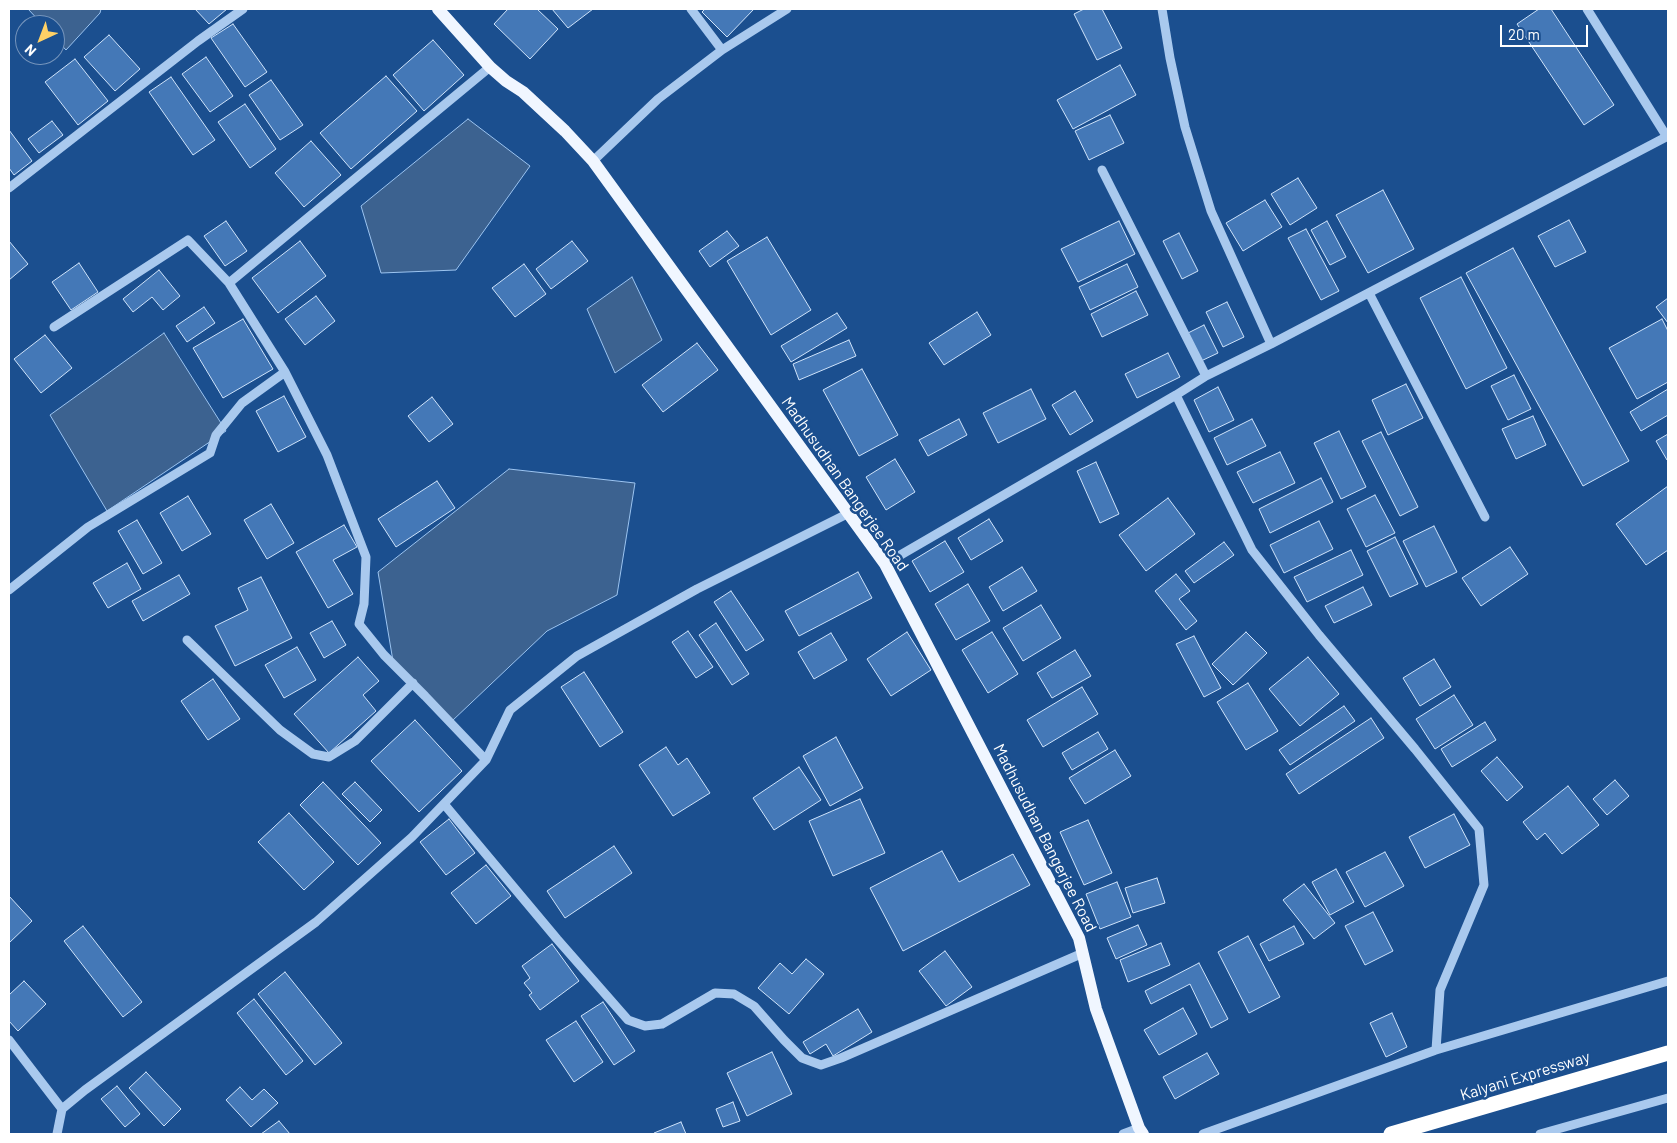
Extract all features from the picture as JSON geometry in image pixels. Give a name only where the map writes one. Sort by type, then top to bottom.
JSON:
[{"type":"highway","name":"Kalyani Expressway","points":[[1391,1134],[1668,1053]]},
{"type":"main road","name":"Madhusudhan Bangerjee Road","points":[[443,10],[490,67],[523,92],[565,131],[593,161],[885,564],[1079,938],[1096,1010],[1141,1131]]},
{"type":"street","points":[[9,188],[198,41],[243,9]]},
{"type":"street","points":[[691,9],[722,50]]},
{"type":"street","points":[[593,161],[658,99],[722,50],[787,9]]},
{"type":"street","points":[[1162,9],[1170,58],[1185,127],[1211,211],[1271,344]]},
{"type":"street","points":[[885,564],[1206,376],[1668,137],[1587,9]]},
{"type":"street","points":[[229,283],[490,67]]},
{"type":"street","points":[[1102,170],[1206,376]]},
{"type":"street","points":[[54,328],[188,240],[229,283],[285,372],[327,456],[366,557],[364,604],[359,624],[384,655],[486,760]]},
{"type":"street","points":[[1369,293],[1485,517]]},
{"type":"street","points":[[9,590],[88,527],[210,453],[216,435],[242,403],[285,372]]},
{"type":"street","points":[[1176,395],[1252,550],[1319,635],[1415,749],[1479,829],[1484,885],[1440,990],[1436,1050]]},
{"type":"street","points":[[57,1134],[62,1109],[85,1090],[316,922],[412,837],[486,760],[510,710],[577,656],[697,589],[849,513]]},
{"type":"street","points":[[187,640],[280,730],[313,754],[329,758],[355,741],[413,683]]},
{"type":"street","points":[[444,804],[557,939],[628,1020],[645,1026],[662,1024],[715,993],[734,994],[754,1006],[802,1058],[821,1065],[842,1058],[1083,953]]},
{"type":"street","points":[[1203,1134],[1436,1050],[1668,980]]},
{"type":"street","points":[[9,1040],[62,1109]]},
{"type":"street","points":[[1540,1134],[1668,1098]]},
{"type":"street","points":[[1123,1134],[1141,1131]]},
{"type":"water","points":[[28,9],[101,9],[100,13],[66,50],[65,15],[34,15]]},
{"type":"water","points":[[468,119],[530,166],[456,270],[381,273],[361,206]]},
{"type":"water","points":[[632,277],[662,340],[615,373],[587,309]]},
{"type":"water","points":[[164,333],[226,431],[107,511],[50,415]]},
{"type":"water","points":[[509,469],[635,483],[617,595],[547,631],[452,721],[394,667],[378,572]]},
{"type":"building","points":[[195,9],[227,9],[209,24]]},
{"type":"building","points":[[508,9],[537,9],[558,29],[530,59],[494,24]]},
{"type":"building","points":[[552,9],[593,9],[568,28]]},
{"type":"building","points":[[705,9],[754,9],[727,37],[702,12]]},
{"type":"building","points":[[1084,9],[1102,9],[1122,48],[1097,60],[1074,14]]},
{"type":"building","points":[[1539,9],[1551,9],[1614,105],[1584,125],[1517,24]]},
{"type":"building","points":[[233,24],[267,72],[245,87],[211,38]]},
{"type":"building","points":[[109,35],[140,69],[115,91],[84,57]]},
{"type":"building","points":[[433,40],[464,75],[424,111],[393,75]]},
{"type":"building","points":[[206,57],[233,96],[210,112],[182,74]]},
{"type":"building","points":[[75,59],[108,101],[78,125],[45,82]]},
{"type":"building","points":[[1120,65],[1136,95],[1073,129],[1057,100]]},
{"type":"building","points":[[386,76],[417,111],[351,169],[320,133]]},
{"type":"building","points":[[171,77],[215,140],[193,155],[149,92]]},
{"type":"building","points":[[271,80],[303,125],[280,140],[249,95]]},
{"type":"building","points":[[245,104],[276,149],[250,168],[218,122]]},
{"type":"building","points":[[1110,115],[1124,143],[1089,160],[1075,131]]},
{"type":"building","points":[[52,121],[63,135],[39,153],[28,139]]},
{"type":"building","points":[[9,130],[32,161],[14,175],[9,168]]},
{"type":"building","points":[[311,141],[341,175],[304,207],[275,173]]},
{"type":"building","points":[[1298,178],[1317,208],[1290,225],[1271,194]]},
{"type":"building","points":[[1383,190],[1414,249],[1368,273],[1336,215]]},
{"type":"building","points":[[1265,200],[1282,227],[1243,251],[1226,223]]},
{"type":"building","points":[[1569,220],[1586,252],[1555,267],[1538,236]]},
{"type":"building","points":[[226,221],[247,251],[225,266],[204,236]]},
{"type":"building","points":[[1119,221],[1135,254],[1078,282],[1061,249]]},
{"type":"building","points":[[1327,221],[1346,257],[1330,265],[1311,230]]},
{"type":"building","points":[[1306,229],[1339,291],[1321,300],[1288,238]]},
{"type":"building","points":[[727,231],[739,246],[710,267],[699,251]]},
{"type":"building","points":[[1179,233],[1198,271],[1182,279],[1163,241]]},
{"type":"building","points":[[767,237],[811,310],[771,335],[727,261]]},
{"type":"building","points":[[9,241],[28,264],[9,280]]},
{"type":"building","points":[[300,241],[326,276],[278,313],[252,278]]},
{"type":"building","points":[[572,241],[588,261],[551,289],[536,269]]},
{"type":"building","points":[[1513,248],[1629,461],[1583,486],[1466,273]]},
{"type":"building","points":[[79,263],[98,292],[71,310],[52,282]]},
{"type":"building","points":[[524,264],[546,294],[515,317],[492,288]]},
{"type":"building","points":[[1127,264],[1138,287],[1090,310],[1079,287]]},
{"type":"building","points":[[159,270],[180,296],[163,310],[152,297],[133,312],[123,299]]},
{"type":"building","points":[[1461,277],[1507,368],[1466,389],[1420,298]]},
{"type":"building","points":[[1136,291],[1148,315],[1102,337],[1091,314]]},
{"type":"building","points":[[316,296],[335,321],[305,345],[285,319]]},
{"type":"building","points":[[1668,298],[1668,323],[1656,307]]},
{"type":"building","points":[[1227,302],[1244,337],[1223,347],[1206,312]]},
{"type":"building","points":[[204,307],[215,323],[187,342],[176,326]]},
{"type":"building","points":[[977,312],[991,335],[944,365],[929,343]]},
{"type":"building","points":[[837,313],[847,328],[791,362],[781,346]]},
{"type":"building","points":[[243,319],[273,369],[223,398],[193,348]]},
{"type":"building","points":[[1662,319],[1668,331],[1668,382],[1637,399],[1609,348]]},
{"type":"building","points":[[1204,325],[1218,353],[1201,361],[1188,333]]},
{"type":"building","points":[[45,335],[72,368],[41,393],[14,359]]},
{"type":"building","points":[[849,340],[856,356],[799,380],[793,364]]},
{"type":"building","points":[[697,343],[718,370],[663,412],[642,385]]},
{"type":"building","points":[[1168,353],[1180,377],[1137,398],[1125,374]]},
{"type":"building","points":[[862,369],[898,435],[859,456],[823,390]]},
{"type":"building","points":[[1514,375],[1531,409],[1508,420],[1491,386]]},
{"type":"building","points":[[1406,384],[1423,418],[1388,435],[1372,400]]},
{"type":"building","points":[[1218,387],[1234,420],[1209,432],[1194,400]]},
{"type":"building","points":[[1031,389],[1046,419],[998,443],[983,413]]},
{"type":"building","points":[[1668,389],[1668,415],[1641,431],[1630,412]]},
{"type":"building","points":[[1075,391],[1093,421],[1070,435],[1052,405]]},
{"type":"building","points":[[284,396],[306,437],[278,452],[256,411]]},
{"type":"building","points":[[432,397],[453,424],[429,442],[408,416]]},
{"type":"building","points":[[1533,416],[1546,445],[1516,459],[1502,429]]},
{"type":"building","points":[[959,419],[967,435],[928,456],[919,440]]},
{"type":"building","points":[[1252,419],[1266,446],[1227,465],[1214,438]]},
{"type":"building","points":[[1339,431],[1366,487],[1341,499],[1314,443]]},
{"type":"building","points":[[1381,432],[1418,507],[1400,516],[1362,441]]},
{"type":"building","points":[[1668,434],[1668,459],[1667,460],[1656,441]]},
{"type":"building","points":[[1280,452],[1295,483],[1253,503],[1237,472]]},
{"type":"building","points":[[895,459],[915,492],[886,510],[866,477]]},
{"type":"building","points":[[1096,462],[1119,514],[1100,523],[1077,471]]},
{"type":"building","points":[[1321,478],[1333,502],[1270,533],[1259,509]]},
{"type":"building","points":[[437,481],[455,508],[396,547],[378,519]]},
{"type":"building","points":[[1668,486],[1668,550],[1646,565],[1616,524]]},
{"type":"building","points":[[1375,495],[1395,533],[1366,547],[1347,509]]},
{"type":"building","points":[[188,496],[211,534],[182,551],[160,513]]},
{"type":"building","points":[[1168,498],[1195,534],[1146,571],[1119,535]]},
{"type":"building","points":[[271,504],[294,543],[267,559],[244,520]]},
{"type":"building","points":[[989,519],[1003,541],[971,560],[958,538]]},
{"type":"building","points":[[137,520],[162,563],[143,574],[118,531]]},
{"type":"building","points":[[1319,521],[1333,549],[1284,573],[1270,545]]},
{"type":"building","points":[[344,525],[357,547],[333,560],[353,594],[328,608],[296,552]]},
{"type":"building","points":[[1434,526],[1457,572],[1426,587],[1403,541]]},
{"type":"building","points":[[1395,537],[1418,584],[1390,597],[1367,551]]},
{"type":"building","points":[[945,541],[964,572],[930,592],[912,561]]},
{"type":"building","points":[[1224,542],[1234,555],[1194,583],[1185,571]]},
{"type":"building","points":[[1510,547],[1528,574],[1481,606],[1462,578]]},
{"type":"building","points":[[1351,550],[1363,575],[1307,602],[1294,577]]},
{"type":"building","points":[[127,563],[141,589],[108,608],[93,583]]},
{"type":"building","points":[[1022,567],[1037,591],[1003,611],[989,587]]},
{"type":"building","points":[[858,572],[872,598],[799,636],[785,611]]},
{"type":"building","points":[[1176,574],[1190,591],[1179,599],[1197,621],[1186,630],[1155,591]]},
{"type":"building","points":[[179,575],[190,594],[143,621],[132,601]]},
{"type":"building","points":[[261,577],[292,638],[235,666],[215,626],[248,610],[238,588]]},
{"type":"building","points":[[968,584],[990,621],[956,640],[935,604]]},
{"type":"building","points":[[1363,587],[1372,605],[1334,623],[1325,606]]},
{"type":"building","points":[[731,591],[764,640],[746,651],[714,602]]},
{"type":"building","points":[[1041,605],[1061,638],[1023,661],[1003,628]]},
{"type":"building","points":[[332,621],[346,645],[324,658],[310,633]]},
{"type":"building","points":[[716,623],[749,674],[732,685],[699,635]]},
{"type":"building","points":[[688,631],[713,667],[696,678],[672,642]]},
{"type":"building","points":[[907,632],[931,670],[891,696],[867,659]]},
{"type":"building","points":[[992,632],[1018,674],[988,693],[962,650]]},
{"type":"building","points":[[1246,632],[1267,653],[1233,685],[1212,664]]},
{"type":"building","points":[[831,633],[847,660],[814,679],[798,652]]},
{"type":"building","points":[[1194,636],[1221,688],[1204,697],[1176,644]]},
{"type":"building","points":[[297,647],[316,680],[284,698],[265,665]]},
{"type":"building","points":[[1075,650],[1091,676],[1052,698],[1037,673]]},
{"type":"building","points":[[358,657],[379,681],[363,695],[376,711],[329,753],[294,714]]},
{"type":"building","points":[[1308,657],[1339,694],[1300,726],[1269,689]]},
{"type":"building","points":[[1434,659],[1451,687],[1420,706],[1403,678]]},
{"type":"building","points":[[584,672],[623,732],[600,747],[561,687]]},
{"type":"building","points":[[213,679],[240,719],[208,740],[181,701]]},
{"type":"building","points":[[1248,683],[1278,731],[1246,750],[1217,702]]},
{"type":"building","points":[[1082,687],[1098,714],[1043,747],[1027,720]]},
{"type":"building","points":[[1454,695],[1473,725],[1435,749],[1416,719]]},
{"type":"building","points":[[1344,706],[1355,721],[1290,765],[1279,750]]},
{"type":"building","points":[[1371,718],[1384,738],[1299,794],[1286,774]]},
{"type":"building","points":[[415,720],[462,771],[419,812],[371,761]]},
{"type":"building","points":[[1485,722],[1496,740],[1452,767],[1441,749]]},
{"type":"building","points":[[1098,732],[1108,749],[1072,770],[1062,753]]},
{"type":"building","points":[[836,737],[863,788],[830,806],[803,756]]},
{"type":"building","points":[[666,747],[678,765],[687,758],[710,793],[673,816],[639,765]]},
{"type":"building","points":[[1115,750],[1131,776],[1085,804],[1069,778]]},
{"type":"building","points":[[1497,757],[1523,787],[1507,801],[1481,771]]},
{"type":"building","points":[[799,767],[821,800],[774,830],[753,798]]},
{"type":"building","points":[[1615,780],[1629,796],[1607,815],[1593,799]]},
{"type":"building","points":[[323,782],[381,843],[358,865],[300,805]]},
{"type":"building","points":[[355,782],[382,810],[370,822],[342,794]]},
{"type":"building","points":[[1568,786],[1599,825],[1562,854],[1545,833],[1537,840],[1523,822]]},
{"type":"building","points":[[860,799],[885,853],[833,876],[809,821]]},
{"type":"building","points":[[289,813],[334,862],[304,890],[258,842]]},
{"type":"building","points":[[1454,814],[1470,845],[1425,868],[1409,837]]},
{"type":"building","points":[[449,819],[475,853],[446,875],[420,842]]},
{"type":"building","points":[[1088,820],[1112,873],[1084,885],[1060,832]]},
{"type":"building","points":[[614,846],[632,873],[565,918],[547,891]]},
{"type":"building","points":[[942,851],[959,882],[1013,854],[1030,885],[903,951],[870,888]]},
{"type":"building","points":[[1385,852],[1404,886],[1365,907],[1346,872]]},
{"type":"building","points":[[486,865],[511,896],[476,924],[451,893]]},
{"type":"building","points":[[1336,869],[1354,902],[1330,915],[1312,882]]},
{"type":"building","points":[[1157,878],[1165,903],[1133,913],[1125,888]]},
{"type":"building","points":[[1117,882],[1131,917],[1100,929],[1086,894]]},
{"type":"building","points":[[1304,884],[1335,923],[1314,939],[1283,900]]},
{"type":"building","points":[[9,896],[32,921],[9,943]]},
{"type":"building","points":[[1373,912],[1393,951],[1365,965],[1345,926]]},
{"type":"building","points":[[1138,925],[1147,945],[1116,959],[1107,938]]},
{"type":"building","points":[[83,926],[142,1002],[123,1017],[64,941]]},
{"type":"building","points":[[1294,926],[1304,944],[1269,961],[1260,944]]},
{"type":"building","points":[[1248,936],[1280,997],[1249,1013],[1218,952]]},
{"type":"building","points":[[1161,943],[1170,965],[1128,982],[1120,960]]},
{"type":"building","points":[[552,944],[579,981],[540,1010],[529,995],[532,993],[524,983],[530,978],[522,966]]},
{"type":"building","points":[[945,951],[972,987],[946,1006],[919,971]]},
{"type":"building","points":[[806,959],[824,974],[789,1014],[758,988],[780,963],[792,974]]},
{"type":"building","points":[[1199,963],[1228,1019],[1211,1028],[1190,984],[1151,1004],[1145,991]]},
{"type":"building","points":[[285,972],[342,1043],[315,1065],[258,994]]},
{"type":"building","points":[[24,981],[46,1004],[18,1031],[9,1021],[9,995]]},
{"type":"building","points":[[254,999],[303,1061],[286,1075],[237,1013]]},
{"type":"building","points":[[603,1002],[635,1051],[614,1065],[581,1016]]},
{"type":"building","points":[[1183,1008],[1197,1034],[1159,1055],[1144,1030]]},
{"type":"building","points":[[858,1009],[872,1032],[833,1056],[826,1044],[810,1054],[803,1042]]},
{"type":"building","points":[[1392,1013],[1407,1047],[1386,1057],[1370,1023]]},
{"type":"building","points":[[576,1021],[603,1062],[574,1082],[546,1040]]},
{"type":"building","points":[[772,1052],[792,1094],[747,1116],[727,1073]]},
{"type":"building","points":[[1207,1053],[1219,1074],[1175,1099],[1163,1077]]},
{"type":"building","points":[[146,1072],[181,1109],[164,1126],[129,1088]]},
{"type":"building","points":[[117,1086],[140,1114],[125,1127],[101,1099]]},
{"type":"building","points":[[240,1087],[252,1100],[264,1089],[278,1103],[251,1127],[226,1100]]},
{"type":"building","points":[[733,1102],[740,1121],[723,1127],[716,1109]]},
{"type":"building","points":[[279,1121],[290,1134],[261,1134]]},
{"type":"building","points":[[681,1122],[686,1134],[654,1133]]}]
